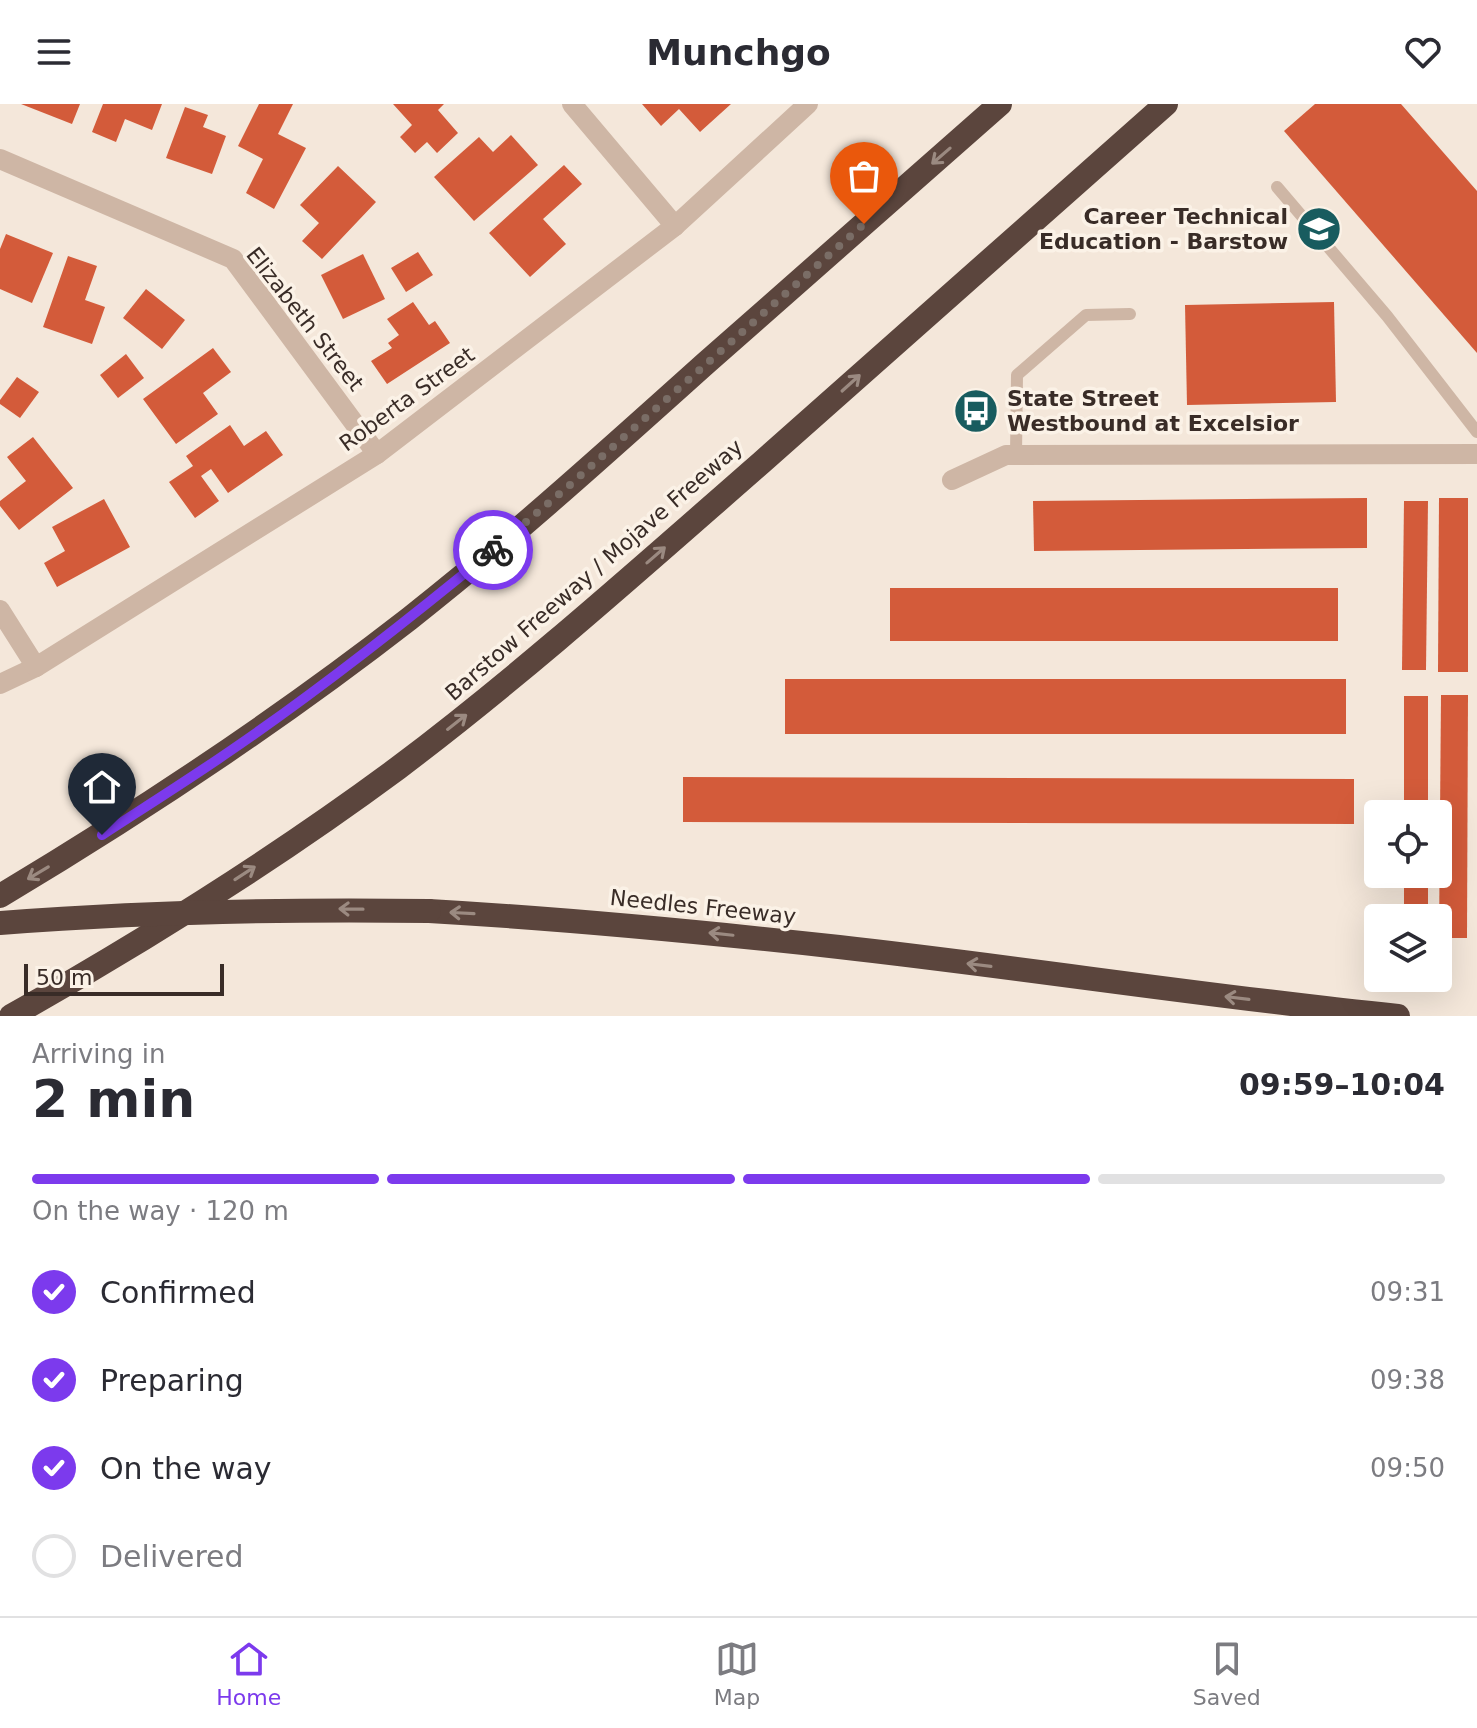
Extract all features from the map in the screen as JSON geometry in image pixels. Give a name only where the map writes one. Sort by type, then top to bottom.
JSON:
[{"type":"highway","points":[[0,896],[102,835],[231,750],[412,616],[571,484],[1000,104]]},
{"type":"highway","name":"Barstow Freeway / Mojave Freeway","points":[[11,1016],[80,978],[294,842],[491,696],[661,551],[1166,104]]},
{"type":"highway","name":"Needles Freeway","points":[[0,923],[223,911],[429,911],[563,919],[842,947],[1297,1006],[1398,1016]]},
{"type":"street","points":[[572,104],[675,226]]},
{"type":"street","name":"Roberta Street","points":[[0,684],[36,667],[377,454],[675,226],[808,104]]},
{"type":"street","name":"Elizabeth Street","points":[[0,159],[233,259],[377,454]]},
{"type":"street","points":[[952,480],[1006,455],[1477,454]]},
{"type":"street","points":[[0,610],[36,667]]},
{"type":"lane","points":[[1277,187],[1387,316],[1477,432]]},
{"type":"lane","points":[[1016,455],[1017,375],[1086,315],[1130,314]]},
{"type":"building","points":[[21,104],[80,104],[72,124]]},
{"type":"building","points":[[103,104],[162,104],[152,130],[125,119],[116,142],[92,132]]},
{"type":"building","points":[[259,104],[293,104],[278,134],[306,148],[274,209],[246,193],[263,159],[238,146]]},
{"type":"building","points":[[393,104],[444,104],[438,110],[458,133],[437,153],[427,142],[415,153],[400,137],[412,125]]},
{"type":"building","points":[[642,104],[731,104],[700,132],[679,109],[661,126]]},
{"type":"building","points":[[1315,104],[1401,104],[1477,191],[1477,353],[1284,131]]},
{"type":"building","points":[[185,107],[208,115],[203,127],[226,136],[212,174],[166,158]]},
{"type":"building","points":[[511,135],[538,165],[474,221],[434,177],[479,137],[493,152]]},
{"type":"building","points":[[564,165],[582,184],[543,219],[566,244],[530,277],[489,233]]},
{"type":"building","points":[[338,166],[376,202],[322,259],[302,241],[319,223],[300,205]]},
{"type":"building","points":[[6,234],[53,253],[32,303],[0,289],[0,249]]},
{"type":"building","points":[[418,252],[433,275],[406,292],[391,268]]},
{"type":"building","points":[[363,254],[385,299],[343,319],[321,275]]},
{"type":"building","points":[[68,256],[97,266],[85,300],[105,307],[92,344],[43,327]]},
{"type":"building","points":[[146,289],[185,320],[162,349],[123,318]]},
{"type":"building","points":[[413,302],[429,325],[435,321],[450,343],[387,384],[371,361],[392,348],[388,343],[399,335],[387,319]]},
{"type":"building","points":[[1334,302],[1336,402],[1187,405],[1185,305]]},
{"type":"building","points":[[213,348],[231,372],[203,393],[218,414],[176,444],[143,399]]},
{"type":"building","points":[[126,354],[144,378],[118,398],[100,375]]},
{"type":"building","points":[[17,377],[39,392],[20,418],[0,404]]},
{"type":"building","points":[[230,425],[244,446],[266,431],[283,455],[228,493],[211,469],[201,476],[219,501],[195,518],[169,482],[193,466],[186,456]]},
{"type":"building","points":[[33,437],[73,488],[19,530],[0,506],[0,501],[26,481],[7,457]]},
{"type":"building","points":[[1367,498],[1367,548],[1034,551],[1033,501]]},
{"type":"building","points":[[1439,498],[1468,498],[1468,672],[1438,672]]},
{"type":"building","points":[[104,499],[130,547],[57,587],[44,563],[65,551],[52,527]]},
{"type":"building","points":[[1404,501],[1428,501],[1426,670],[1402,670]]},
{"type":"building","points":[[890,588],[1338,588],[1338,641],[890,641]]},
{"type":"building","points":[[785,679],[1346,679],[1346,734],[785,734]]},
{"type":"building","points":[[1441,695],[1468,695],[1467,938],[1452,938],[1452,904],[1439,904],[1439,888],[1452,888],[1452,800],[1440,800]]},
{"type":"building","points":[[1404,696],[1428,696],[1428,800],[1404,800]]},
{"type":"building","points":[[683,777],[1354,779],[1354,824],[683,822]]},
{"type":"building","points":[[1404,888],[1428,888],[1428,904],[1404,904]]},
{"type":"way so far","points":[[493,550],[864,224]]},
{"type":"place","name":"Career Technical Education - Barstow","points":[[1319,229]]},
{"type":"place","name":"State Street Westbound at Excelsior","points":[[976,411]]},
{"type":"route","points":[[102,835],[293,706],[493,550]]}]
